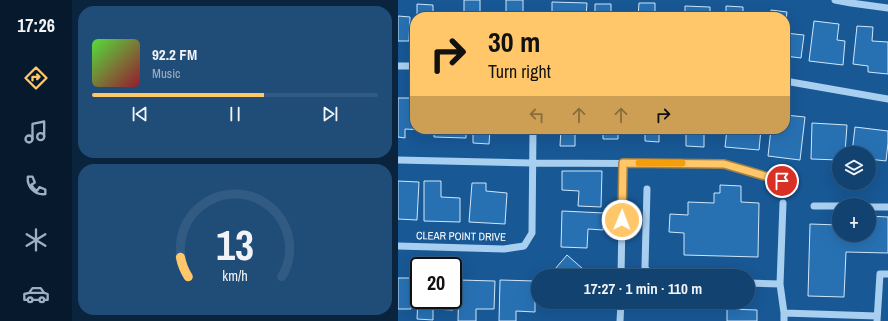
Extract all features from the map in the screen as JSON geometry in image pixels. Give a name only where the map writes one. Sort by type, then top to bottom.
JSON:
[{"type":"street","points":[[835,0],[888,8]]},
{"type":"street","points":[[398,66],[410,66]]},
{"type":"street","points":[[790,82],[888,99]]},
{"type":"street","name":"CLEAR POINT DRIVE","points":[[398,246],[504,249],[524,246],[532,233],[533,134]]},
{"type":"street","points":[[398,160],[533,163],[724,164],[782,181]]},
{"type":"street","points":[[621,269],[623,163]]},
{"type":"street","points":[[646,269],[648,189]]},
{"type":"street","points":[[783,203],[780,284],[784,321]]},
{"type":"street","points":[[814,206],[832,206]]},
{"type":"street","points":[[876,207],[888,207]]},
{"type":"street","points":[[784,313],[877,318],[880,274],[888,274]]},
{"type":"street","points":[[755,284],[780,284]]},
{"type":"street","points":[[620,309],[620,321]]},
{"type":"building","points":[[464,0],[480,0],[480,12],[464,12]]},
{"type":"building","points":[[506,0],[523,0],[523,12],[506,12]]},
{"type":"building","points":[[552,2],[587,3],[586,12],[552,12]]},
{"type":"building","points":[[639,3],[655,3],[655,12],[638,12]]},
{"type":"building","points":[[417,4],[433,5],[433,12],[417,12]]},
{"type":"building","points":[[595,4],[611,4],[611,12],[595,12]]},
{"type":"building","points":[[685,6],[710,7],[710,12],[685,12]]},
{"type":"building","points":[[726,6],[743,7],[743,12],[726,12]]},
{"type":"building","points":[[771,10],[787,12],[771,12]]},
{"type":"building","points":[[398,16],[410,17],[409,41],[398,41]]},
{"type":"building","points":[[814,21],[839,24],[837,40],[845,41],[843,65],[809,61]]},
{"type":"building","points":[[857,26],[873,27],[872,41],[888,42],[888,74],[868,72],[868,66],[853,64]]},
{"type":"building","points":[[790,34],[804,35],[801,58],[790,57]]},
{"type":"building","points":[[398,98],[410,98],[410,129],[405,129],[405,138],[398,137]]},
{"type":"building","points":[[790,116],[805,117],[800,160],[768,156],[770,134],[790,134]]},
{"type":"building","points":[[812,123],[847,125],[846,146],[832,146],[832,160],[811,159]]},
{"type":"building","points":[[855,127],[888,131],[886,161],[876,160],[876,146],[853,146]]},
{"type":"building","points":[[434,134],[466,134],[466,138],[434,137]]},
{"type":"building","points":[[473,134],[490,134],[489,144],[473,143]]},
{"type":"building","points":[[561,134],[575,134],[575,146],[560,146]]},
{"type":"building","points":[[603,134],[618,134],[618,139],[603,139]]},
{"type":"building","points":[[645,134],[659,134],[659,142],[645,141]]},
{"type":"building","points":[[686,134],[704,134],[704,147],[686,146]]},
{"type":"building","points":[[726,134],[761,134],[759,150],[725,147]]},
{"type":"building","points":[[562,171],[602,171],[601,207],[578,206],[579,191],[562,190]]},
{"type":"building","points":[[398,181],[419,182],[417,220],[398,219]]},
{"type":"building","points":[[424,181],[441,181],[441,197],[460,198],[460,222],[424,221]]},
{"type":"building","points":[[472,183],[486,183],[486,191],[507,193],[505,224],[469,222]]},
{"type":"building","points":[[720,185],[741,186],[741,202],[759,203],[758,257],[684,255],[684,233],[669,232],[670,214],[688,215],[688,202],[714,203],[714,193],[720,193]]},
{"type":"building","points":[[562,211],[604,213],[603,230],[588,229],[587,248],[561,247]]},
{"type":"building","points":[[876,216],[888,217],[888,253],[846,252],[844,297],[808,296],[810,224],[832,225],[832,242],[876,242]]},
{"type":"building","points":[[567,255],[583,269],[555,269]]},
{"type":"building","points":[[398,278],[410,278],[410,309],[398,309]]},
{"type":"building","points":[[462,280],[495,281],[494,309],[476,309],[476,321],[458,321],[458,309],[462,309]]},
{"type":"building","points":[[500,280],[531,281],[531,309],[535,309],[535,312],[516,311],[516,321],[499,321]]},
{"type":"building","points":[[417,309],[433,309],[433,320],[417,319]]},
{"type":"building","points":[[727,309],[757,310],[757,321],[727,321]]},
{"type":"slow traffic","points":[[639,163],[682,163]]},
{"type":"route","points":[[622,220],[623,163],[724,164],[782,181]]}]
